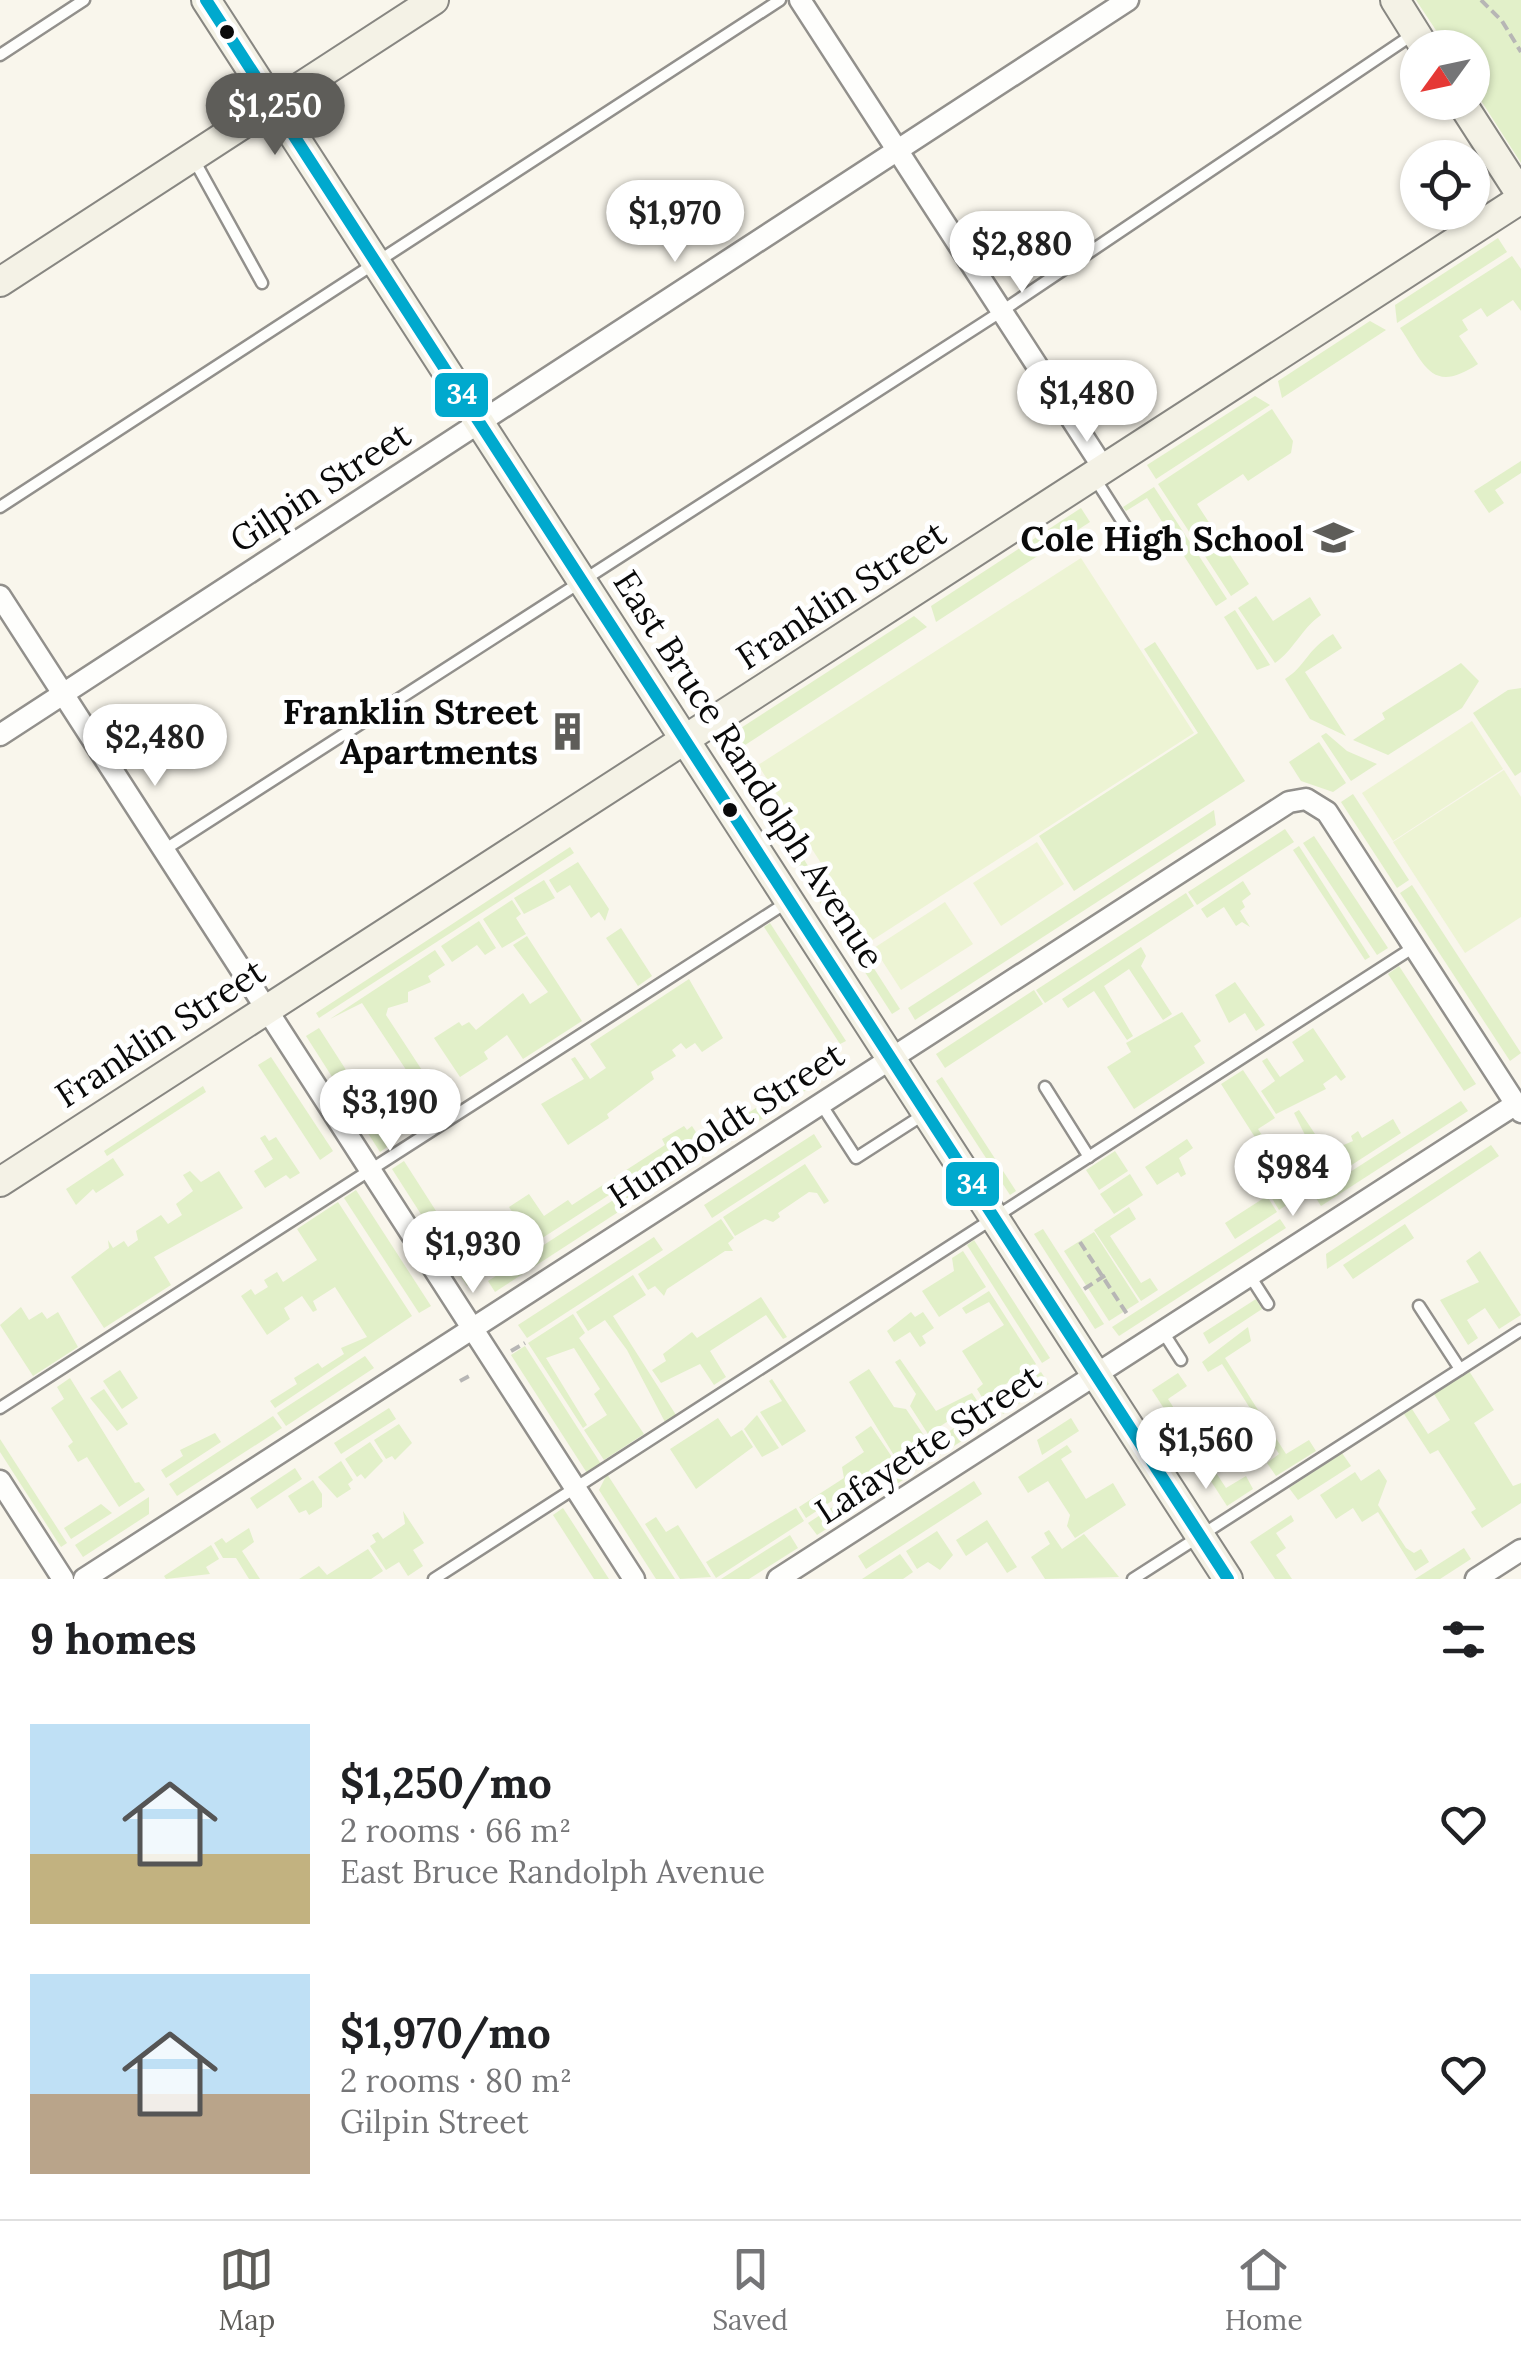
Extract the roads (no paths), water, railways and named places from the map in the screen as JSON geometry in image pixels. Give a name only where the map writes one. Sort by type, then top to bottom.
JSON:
[{"type":"street","name":"East Bruce Randolph Avenue","points":[[206,0],[1228,1579]]},
{"type":"street","points":[[0,282],[434,0]]},
{"type":"street","points":[[800,0],[1002,312],[1098,472]]},
{"type":"street","name":"Gilpin Street","points":[[0,735],[1128,0]]},
{"type":"street","points":[[1395,0],[1414,30]]},
{"type":"street","points":[[1472,120],[1521,197]]},
{"type":"street","name":"Franklin Street","points":[[0,1182],[1521,197]]},
{"type":"street","points":[[0,596],[634,1579]]},
{"type":"street","name":"Humboldt Street","points":[[84,1579],[1277,808],[1306,799],[1327,812],[1414,947]]},
{"type":"street","points":[[1414,947],[1518,1108]]},
{"type":"street","name":"Lafayette Street","points":[[778,1579],[1518,1108]]},
{"type":"street","points":[[0,1481],[64,1579]]},
{"type":"street","points":[[1476,1579],[1521,1550]]},
{"type":"lane","points":[[0,55],[84,0]]},
{"type":"lane","points":[[0,508],[780,0]]},
{"type":"lane","points":[[164,850],[1400,53]]},
{"type":"lane","points":[[193,157],[262,283]]},
{"type":"lane","points":[[1098,472],[1131,535]]},
{"type":"lane","points":[[0,1408],[790,900]]},
{"type":"lane","points":[[434,1579],[1414,947]]},
{"type":"lane","points":[[1045,1087],[1089,1157]]},
{"type":"lane","points":[[820,1103],[856,1158],[927,1112]]},
{"type":"lane","points":[[1250,1276],[1268,1304]]},
{"type":"lane","points":[[1419,1306],[1460,1369]]},
{"type":"lane","points":[[1133,1579],[1521,1330]]},
{"type":"lane","points":[[1163,1332],[1181,1360]]},
{"type":"place","name":"Cole High School","points":[[1334,538]]},
{"type":"place","name":"Franklin Street Apartments","points":[[568,731]]}]
